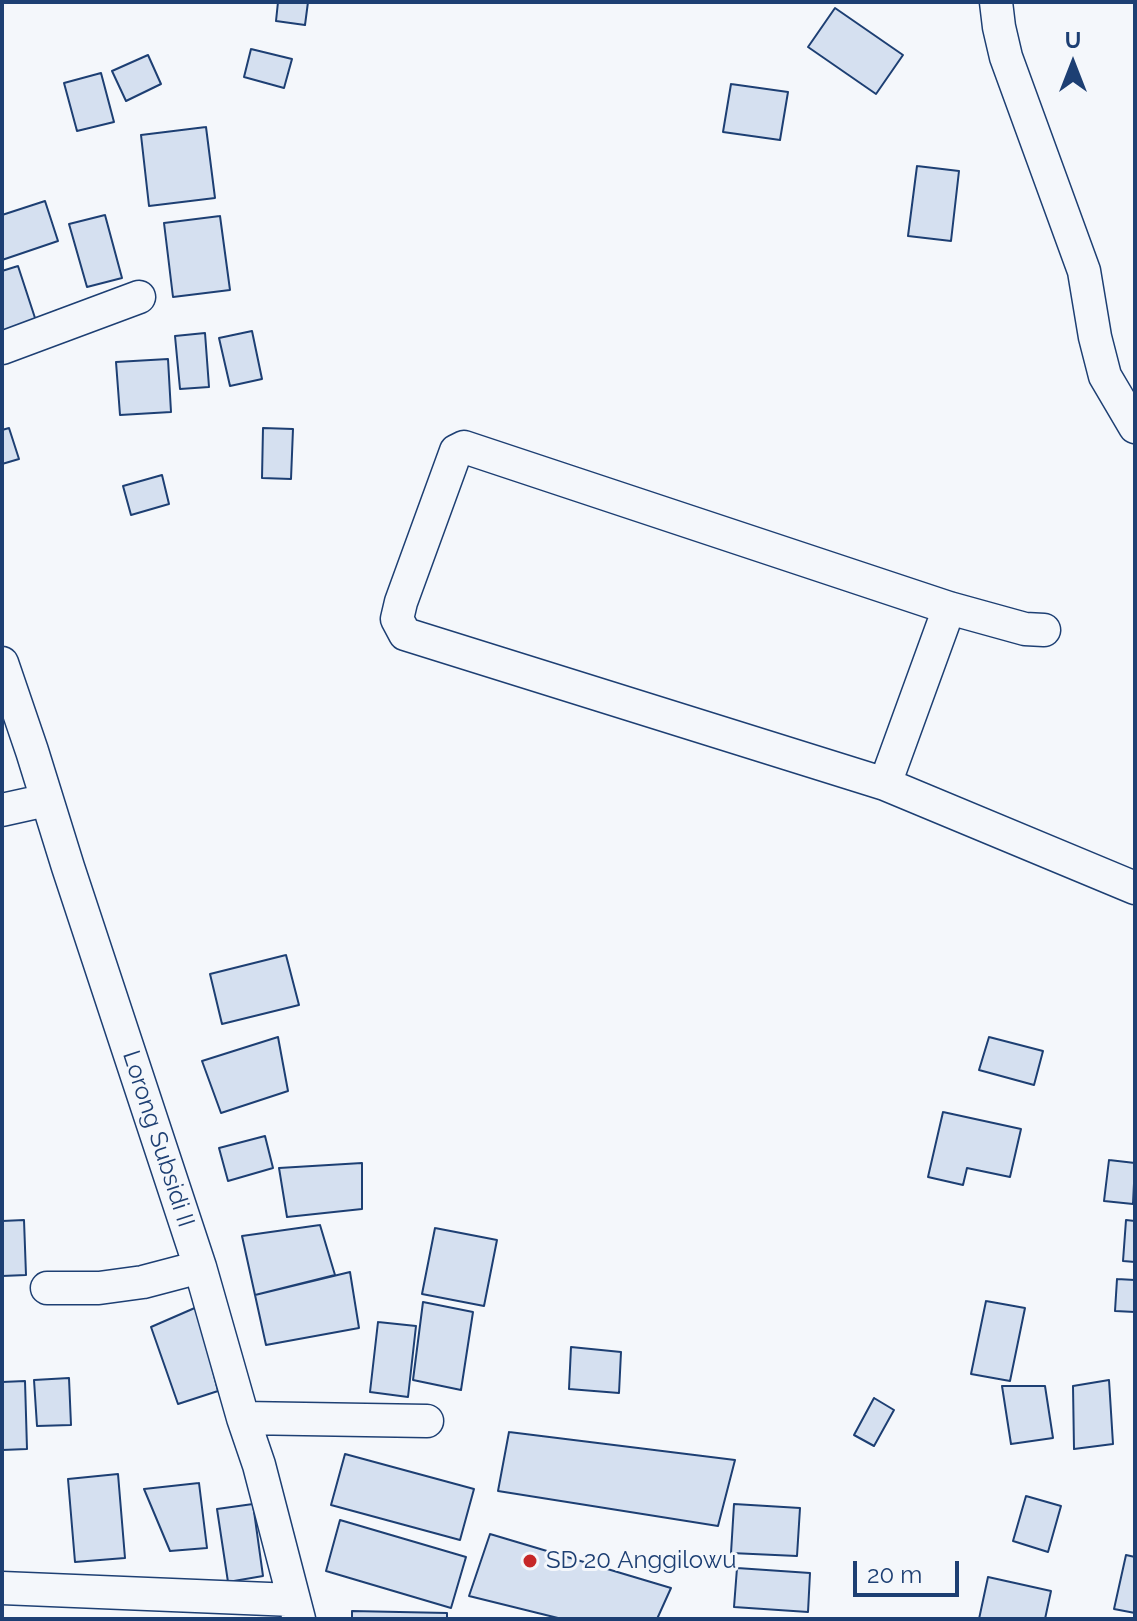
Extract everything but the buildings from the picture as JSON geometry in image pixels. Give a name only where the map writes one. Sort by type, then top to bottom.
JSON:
[{"type":"street","points":[[996,2],[1006,57],[1084,271],[1105,376],[1135,427]]},
{"type":"street","points":[[2,348],[139,297]]},
{"type":"street","points":[[1044,630],[1025,629],[949,608],[464,447],[456,451],[397,619],[405,634],[885,784],[1135,888]]},
{"type":"street","points":[[885,784],[949,608]]},
{"type":"street","name":"Lorong Subsidi II","points":[[2,663],[200,1267],[259,1465],[296,1609]]},
{"type":"street","points":[[2,810],[47,800]]},
{"type":"street","points":[[47,1288],[99,1288],[143,1282],[200,1267]]},
{"type":"street","points":[[243,1418],[427,1421]]},
{"type":"street","points":[[2,1588],[296,1609]]},
{"type":"place","name":"SD 20 Anggilowu","points":[[530,1561]]}]
